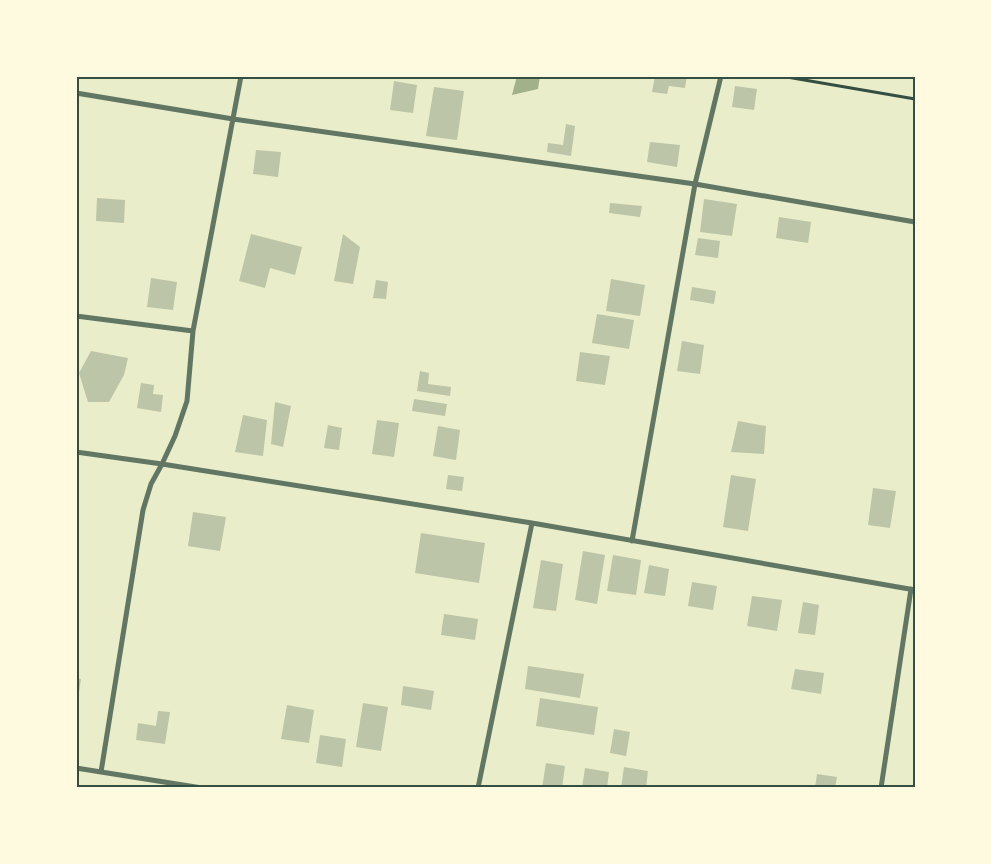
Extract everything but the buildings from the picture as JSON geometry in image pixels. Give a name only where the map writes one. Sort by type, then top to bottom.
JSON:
[{"type":"street","points":[[101,772],[143,510],[151,484],[176,436],[187,401],[193,332],[240,76]]},
{"type":"street","points":[[632,541],[695,184],[721,76]]},
{"type":"street","points":[[76,93],[233,119],[695,184],[915,222]]},
{"type":"street","points":[[76,316],[193,332]]},
{"type":"street","points":[[76,452],[532,523],[913,590],[881,788]]},
{"type":"street","points":[[478,788],[532,523]]},
{"type":"street","points":[[76,768],[202,788]]},
{"type":"path","points":[[781,76],[915,99]]},
{"type":"shaded area","points":[[517,76],[540,76],[538,89],[512,95]]}]
